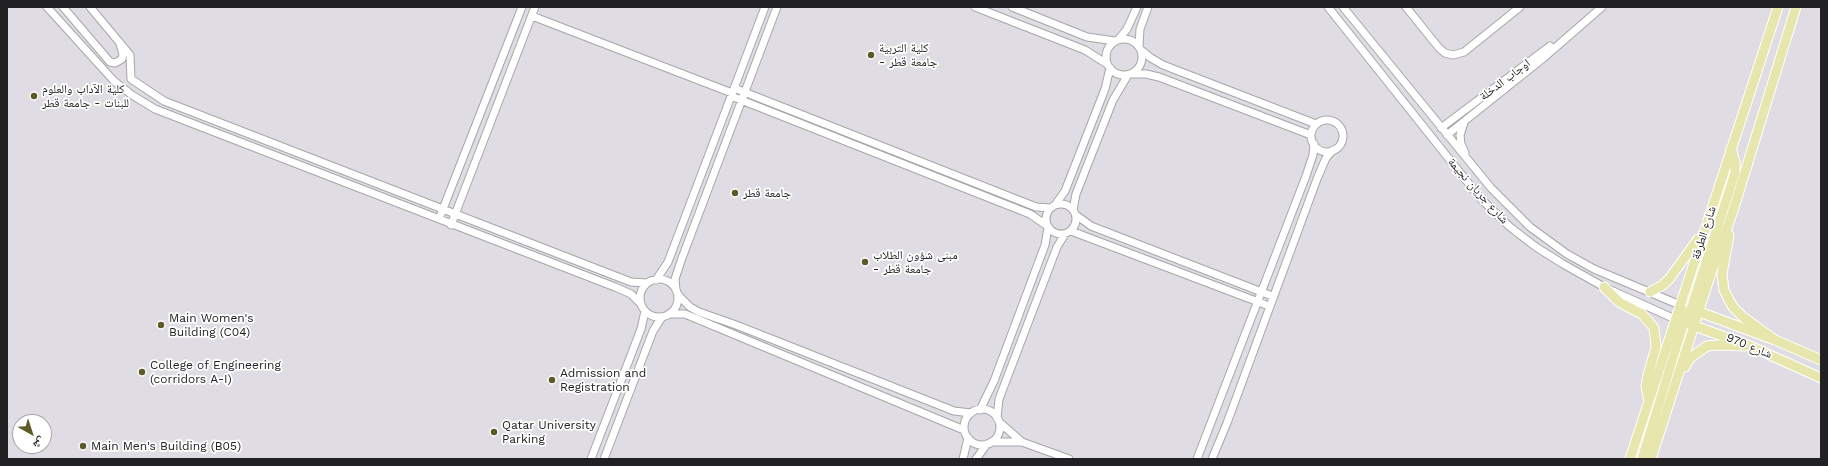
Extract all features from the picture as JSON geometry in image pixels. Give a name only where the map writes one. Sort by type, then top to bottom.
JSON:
[{"type":"main road","points":[[1774,7],[1774,20]]},
{"type":"main road","name":"شارع الطرفة","points":[[1680,305],[1778,7]]},
{"type":"main road","name":"شارع الطرفة","points":[[1695,311],[1733,211],[1796,7]]},
{"type":"main road","points":[[1651,459],[1694,326],[1691,319],[1695,311],[1734,178],[1735,162],[1731,148]]},
{"type":"main road","points":[[1733,211],[1723,267],[1724,290],[1734,307],[1743,317],[1775,340]]},
{"type":"main road","points":[[1650,292],[1663,285],[1670,278],[1705,228]]},
{"type":"main road","points":[[1604,287],[1619,302],[1642,314],[1654,328],[1656,347],[1646,386],[1648,400]]},
{"type":"main road","points":[[1630,459],[1648,400],[1684,313],[1680,305]]},
{"type":"main road","name":"شارع 970","points":[[1680,305],[1775,340],[1821,360]]},
{"type":"main road","points":[[1642,459],[1680,321]]},
{"type":"main road","name":"شارع 970","points":[[1680,321],[1750,346],[1821,378]]},
{"type":"main road","points":[[1678,374],[1690,358],[1707,346],[1750,346]]},
{"type":"street","points":[[47,7],[111,77],[125,90],[155,109],[451,225],[613,286],[631,294],[641,304],[645,311],[653,316],[662,317],[669,314],[676,306],[677,292],[675,279],[679,265],[746,93],[777,7]]},
{"type":"street","points":[[63,7],[108,61],[113,63],[120,61],[123,56],[119,42]]},
{"type":"street","points":[[90,7],[130,55],[130,74],[133,81],[164,101],[204,118],[473,220],[631,282],[647,283],[656,280],[668,281],[690,307],[954,411],[971,413],[980,410],[989,411],[1022,442]]},
{"type":"street","points":[[439,220],[522,7]]},
{"type":"street","points":[[656,280],[668,262],[765,7]]},
{"type":"street","points":[[975,7],[1085,50],[1119,75],[1146,74],[1159,77],[1311,135]]},
{"type":"street","points":[[1012,7],[1087,37],[1101,40],[1130,40],[1151,58],[1163,65],[1316,124]]},
{"type":"street","points":[[980,410],[994,381],[1045,245],[1047,226],[1045,218],[1065,191],[1105,89],[1108,66],[1106,56],[1108,50],[1117,41],[1129,24],[1136,7]]},
{"type":"street","points":[[976,459],[999,431],[999,399],[1057,247],[1076,222],[1074,212],[1076,194],[1113,100],[1120,87],[1130,74],[1138,69],[1142,62],[1140,29],[1148,7]]},
{"type":"street","name":"شارع جريان نجيمة","points":[[1328,7],[1489,208],[1513,230],[1536,247],[1604,287],[1680,321]]},
{"type":"street","name":"شارع جريان نجيمة","points":[[1343,7],[1491,188],[1530,227],[1567,254],[1608,275],[1680,305]]},
{"type":"street","points":[[1406,7],[1439,48],[1445,53],[1453,55],[1464,52],[1520,7]]},
{"type":"street","name":"اوجاب الدخلة","points":[[1447,135],[1546,55],[1597,8]]},
{"type":"street","points":[[519,16],[532,12],[732,93],[742,101],[1030,214],[1054,233],[1068,232],[1127,250],[1269,306]]},
{"type":"street","points":[[451,225],[532,12]]},
{"type":"street","name":"اوجاب الدخلة","points":[[1442,128],[1538,55],[1571,33]]},
{"type":"street","points":[[732,93],[746,93],[1036,207],[1065,204],[1091,226],[1272,296]]},
{"type":"street","points":[[480,114],[492,119]]},
{"type":"street","points":[[200,127],[204,118]]},
{"type":"street","points":[[1197,459],[1306,176],[1313,155],[1314,144],[1311,135],[1316,124],[1324,120],[1331,120],[1336,122],[1341,127],[1343,136],[1342,142],[1326,158],[1317,179],[1272,296],[1230,416],[1212,459]]},
{"type":"street","points":[[1466,120],[1461,131],[1461,144],[1465,153],[1486,177],[1491,188]]},
{"type":"street","points":[[826,134],[830,126]]},
{"type":"street","points":[[1314,144],[1322,151],[1333,150]]},
{"type":"street","points":[[888,158],[891,150]]},
{"type":"street","points":[[468,231],[473,220]]},
{"type":"street","points":[[519,250],[523,240]]},
{"type":"street","points":[[1127,250],[1130,242]]},
{"type":"street","points":[[1186,274],[1189,264]]},
{"type":"street","points":[[613,286],[618,276]]},
{"type":"street","points":[[641,304],[641,293],[647,283]]},
{"type":"street","points":[[687,315],[690,307]]},
{"type":"street","points":[[591,459],[641,329],[645,311]]},
{"type":"street","points":[[669,314],[687,315],[964,430]]},
{"type":"street","points":[[604,459],[653,331],[662,317]]},
{"type":"street","points":[[971,413],[965,420],[964,430],[968,438],[974,444],[1022,442],[1069,459]]},
{"type":"street","points":[[963,459],[968,438]]},
{"type":"place","name":"كلية التربية - جامعة قطر","points":[[871,55]]},
{"type":"place","name":"كلية الآداب والعلوم للبنات - جامعة قطر","points":[[34,96]]},
{"type":"place","name":"جامعة قطر","points":[[735,193]]},
{"type":"place","name":"مبنى شؤون الطلاب - جامعة قطر","points":[[865,262]]},
{"type":"place","name":"Main Women's Building (C04)","points":[[161,325]]},
{"type":"place","name":"College of Engineering (corridors A-I)","points":[[142,372]]},
{"type":"place","name":"Admission and Registration","points":[[552,380]]},
{"type":"place","name":"Qatar University Parking","points":[[494,432]]},
{"type":"place","name":"Main Men's Building (B05)","points":[[83,446]]}]
